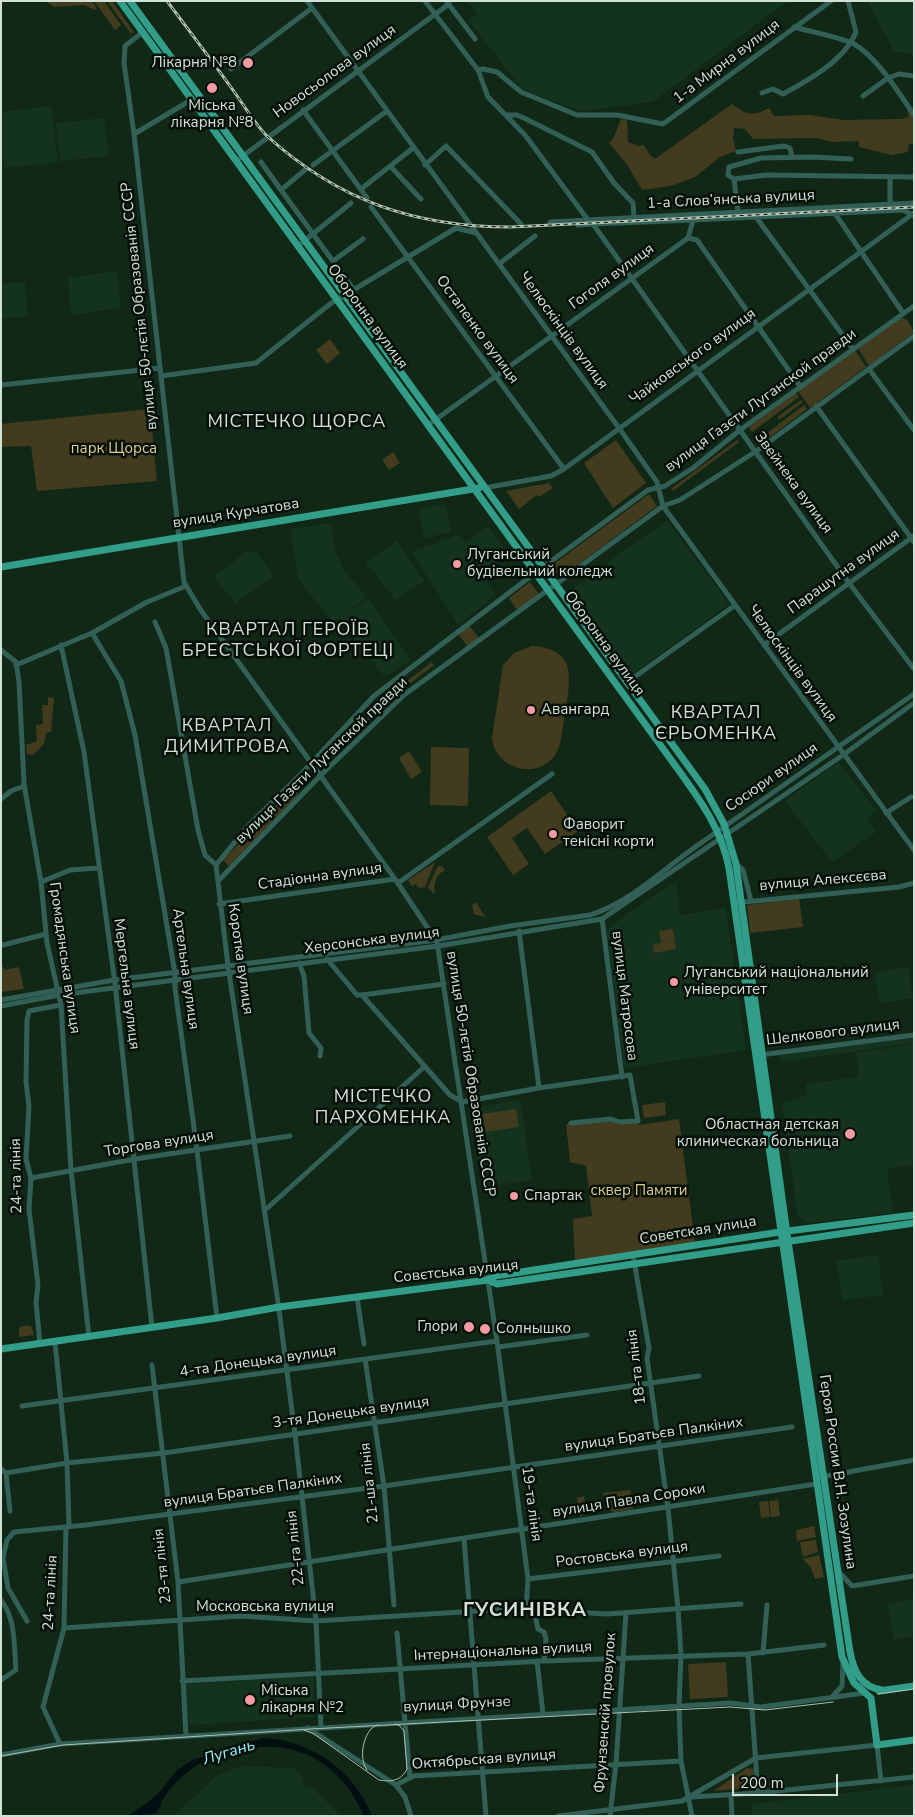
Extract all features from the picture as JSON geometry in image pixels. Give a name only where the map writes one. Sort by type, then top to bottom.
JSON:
[{"type":"main road","name":"Оборонна вулиця","points":[[120,1],[191,100],[239,158]]},
{"type":"main road","name":"Оборонна вулиця","points":[[130,1],[300,243],[432,423],[484,488],[543,567],[705,789],[736,864],[738,902],[785,1241]]},
{"type":"main road","name":"Оборонна вулиця","points":[[432,423],[535,573],[723,832],[738,902]]},
{"type":"main road","name":"вулиця Курчатова","points":[[1,567],[475,488]]},
{"type":"main road","name":"Чайковського вулиця","points":[[475,488],[484,488]]},
{"type":"main road","name":"Советская улица","points":[[488,1280],[495,1276],[633,1259],[784,1232],[914,1215]]},
{"type":"main road","points":[[633,1259],[914,1223]]},
{"type":"main road","name":"Героя России В.Н. Зозулина","points":[[785,1241],[824,1477],[842,1657],[854,1683],[866,1692]]},
{"type":"main road","name":"Героя России В.Н. Зозулина","points":[[785,1241],[816,1481],[852,1666],[864,1683],[882,1690]]},
{"type":"main road","name":"Совєтська вулиця","points":[[1,1349],[152,1328],[279,1307],[488,1280]]},
{"type":"main road","name":"вулиця Фрунзе","points":[[866,1692],[914,1686]]},
{"type":"main road","points":[[866,1692],[872,1698],[878,1744],[914,1740]]},
{"type":"street","name":"Челюскінців вулиця","points":[[307,1],[619,428],[657,482],[663,506],[734,606],[914,850]]},
{"type":"street","points":[[425,1],[478,70],[488,97],[524,135],[588,220]]},
{"type":"street","name":"1-а Мирна вулиця","points":[[478,70],[483,69],[497,72],[522,92],[578,115],[617,115],[663,124],[831,1]]},
{"type":"street","points":[[762,93],[773,89],[783,94],[799,85],[847,50],[856,32],[848,1]]},
{"type":"street","name":"Новосьолова вулиця","points":[[239,158],[436,15],[448,2]]},
{"type":"street","points":[[448,2],[475,39]]},
{"type":"street","points":[[232,69],[312,8]]},
{"type":"street","points":[[794,27],[852,43],[862,49],[888,78],[914,115]]},
{"type":"street","name":"вулиця 50-лєтія Образованія СССР","points":[[143,32],[127,43],[124,49],[124,63],[134,134],[186,586],[200,609],[310,763],[397,881],[437,943],[498,1341]]},
{"type":"street","points":[[864,96],[888,78],[899,74],[914,76]]},
{"type":"street","points":[[134,134],[191,100]]},
{"type":"street","points":[[303,110],[367,198]]},
{"type":"street","points":[[313,165],[387,111]]},
{"type":"street","points":[[506,115],[526,119],[592,152],[614,183],[633,202],[634,217]]},
{"type":"street","points":[[426,165],[446,146],[521,224]]},
{"type":"street","points":[[738,152],[784,146],[790,148],[792,157]]},
{"type":"street","points":[[361,189],[413,148]]},
{"type":"street","points":[[851,159],[761,158],[730,167],[728,175],[734,179],[766,175],[914,177]]},
{"type":"street","points":[[261,162],[354,290]]},
{"type":"street","points":[[390,166],[421,199]]},
{"type":"street","points":[[281,190],[306,169]]},
{"type":"street","points":[[890,177],[890,205]]},
{"type":"street","points":[[734,179],[738,212]]},
{"type":"street","points":[[300,243],[351,203]]},
{"type":"street","name":"1-а Слов’янська вулиця","points":[[550,222],[914,203]]},
{"type":"street","name":"Остапенко вулиця","points":[[371,207],[564,469]]},
{"type":"street","points":[[578,225],[834,212],[903,210],[913,215]]},
{"type":"street","points":[[834,212],[903,313]]},
{"type":"street","name":"Чайковського вулиця","points":[[484,488],[551,476],[564,469],[696,370],[913,215]]},
{"type":"street","points":[[756,216],[853,349]]},
{"type":"street","points":[[693,220],[688,238],[697,240],[800,386]]},
{"type":"street","name":"Звейнека вулиця","points":[[593,224],[849,583],[914,669]]},
{"type":"street","points":[[161,376],[256,364],[341,299],[408,256],[456,228],[476,233]]},
{"type":"street","points":[[499,264],[535,236]]},
{"type":"street","name":"Гоголя вулиця","points":[[432,423],[630,278],[688,238]]},
{"type":"street","points":[[333,261],[363,239]]},
{"type":"street","name":"вулиця Газєти Луганской правди","points":[[216,865],[248,826],[374,696],[535,573],[648,490],[665,486],[693,468],[740,430],[800,386],[914,306]]},
{"type":"street","name":"вулиця Газєти Луганской правди","points":[[218,881],[320,776],[404,695],[556,586],[663,506],[680,500],[755,452],[914,336]]},
{"type":"street","points":[[1,385],[160,368]]},
{"type":"street","points":[[869,369],[914,430]]},
{"type":"street","points":[[816,406],[913,538]]},
{"type":"street","name":"Парашутна вулиця","points":[[764,645],[913,538]]},
{"type":"street","points":[[1,650],[16,662],[16,665],[92,632],[158,597],[186,586]]},
{"type":"street","points":[[626,683],[734,606]]},
{"type":"street","name":"Коротка вулиця","points":[[156,622],[166,648],[198,830],[206,858],[212,860],[216,865],[219,904],[279,1307]]},
{"type":"street","name":"Артельна вулиця","points":[[92,632],[121,681],[135,735],[175,977],[217,1318]]},
{"type":"street","name":"Мергельна вулиця","points":[[61,645],[84,752],[115,987],[152,1328]]},
{"type":"street","name":"Громадянська вулиця","points":[[16,665],[19,682],[24,786],[41,882],[46,934],[61,1005],[72,1170],[89,1337]]},
{"type":"street","name":"Сосюри вулиця","points":[[723,832],[914,694]]},
{"type":"street","name":"Сосюри вулиця","points":[[723,832],[843,755],[914,703]]},
{"type":"street","points":[[397,881],[552,774]]},
{"type":"street","points":[[1,799],[11,791],[24,786]]},
{"type":"street","points":[[886,813],[911,797]]},
{"type":"street","name":"Херсонська вулиця","points":[[1,1006],[114,980],[229,972],[602,919],[723,832]]},
{"type":"street","name":"Херсонська вулиця","points":[[1,1000],[115,987],[228,966],[437,943],[510,926],[590,915],[602,911],[627,897],[723,832]]},
{"type":"street","points":[[736,864],[744,870],[751,900]]},
{"type":"street","points":[[41,882],[70,870],[98,868]]},
{"type":"street","name":"Стадіонна вулиця","points":[[219,904],[397,881]]},
{"type":"street","name":"вулиця Алексєєва","points":[[738,902],[914,883]]},
{"type":"street","name":"вулиця Матросова","points":[[602,919],[622,1077]]},
{"type":"street","points":[[519,931],[539,1088]]},
{"type":"street","points":[[1,944],[46,934]]},
{"type":"street","points":[[327,959],[357,996],[444,984]]},
{"type":"street","points":[[299,963],[304,976],[310,1033],[321,1048],[320,1056]]},
{"type":"street","points":[[362,995],[450,1095],[462,1102],[539,1088],[630,1075],[638,1121],[620,1122],[611,1119],[571,1123]]},
{"type":"street","name":"24-та лінія","points":[[40,1344],[36,1302],[38,1285],[30,1209],[31,1178],[26,1159],[29,1106],[26,1082],[27,1020],[29,1011],[61,1005]]},
{"type":"street","name":"Шелкового вулиця","points":[[758,1055],[914,1035]]},
{"type":"street","points":[[264,1211],[424,1067]]},
{"type":"street","name":"Торгова вулиця","points":[[31,1178],[135,1159],[290,1136]]},
{"type":"street","name":"18-та лінія","points":[[633,1259],[650,1348],[647,1358],[668,1508],[681,1655],[679,1706],[681,1761],[692,1816]]},
{"type":"street","points":[[357,1297],[364,1344]]},
{"type":"street","name":"22-га лінія","points":[[279,1307],[316,1621],[317,1675],[321,1727]]},
{"type":"street","points":[[498,1347],[587,1335]]},
{"type":"street","name":"19-та лінія","points":[[498,1341],[523,1530],[528,1579],[526,1608]]},
{"type":"street","name":"4-та Донецька вулиця","points":[[22,1406],[498,1341]]},
{"type":"street","name":"24-та лінія","points":[[55,1342],[67,1462],[64,1628],[43,1707],[60,1744]]},
{"type":"street","name":"21-ша лінія","points":[[365,1359],[376,1422],[384,1486],[394,1605]]},
{"type":"street","name":"23-тя лінія","points":[[152,1365],[178,1582],[186,1736]]},
{"type":"street","name":"3-тя Донецька вулиця","points":[[3,1471],[67,1462],[164,1453],[699,1376]]},
{"type":"street","name":"вулиця Братьєв Палкіних","points":[[27,1620],[8,1588],[3,1558],[7,1540],[14,1532],[384,1486],[792,1428]]},
{"type":"street","name":"вулиця Павла Сороки","points":[[178,1582],[668,1508],[816,1481],[824,1477],[914,1460]]},
{"type":"street","points":[[3,1471],[10,1511]]},
{"type":"street","points":[[464,1539],[486,1816]]},
{"type":"street","name":"Ростовська вулиця","points":[[528,1579],[719,1556]]},
{"type":"street","points":[[833,1570],[852,1586],[914,1576]]},
{"type":"street","points":[[1,1600],[7,1607],[12,1622],[16,1670],[1,1680]]},
{"type":"street","points":[[526,1608],[578,1613],[626,1612],[741,1604]]},
{"type":"street","points":[[763,1653],[767,1605]]},
{"type":"street","name":"Московська вулиця","points":[[64,1628],[241,1616],[316,1621],[526,1608]]},
{"type":"street","points":[[534,1610],[538,1628],[544,1632],[546,1639],[544,1661]]},
{"type":"street","name":"Фрунзенскій провулок","points":[[610,1816],[616,1764],[626,1612]]},
{"type":"street","points":[[397,1633],[410,1778]]},
{"type":"street","name":"Інтернаціональна вулиця","points":[[182,1681],[317,1675],[537,1661],[748,1654],[824,1645]]},
{"type":"street","points":[[748,1654],[750,1706],[758,1793]]},
{"type":"street","points":[[831,1698],[842,1686],[842,1657]]},
{"type":"street","points":[[537,1661],[543,1714]]},
{"type":"street","name":"вулиця Фрунзе","points":[[1,1755],[60,1744],[321,1727],[731,1703],[750,1706],[786,1705],[866,1692]]},
{"type":"street","name":"Октябрьская вулиця","points":[[308,1728],[396,1785],[410,1778],[681,1761]]},
{"type":"street","points":[[558,1816],[682,1801],[756,1758],[878,1744],[881,1781]]},
{"type":"street","points":[[688,1797],[758,1793],[914,1777]]},
{"type":"street","points":[[396,1785],[405,1797],[411,1816]]},
{"type":"street","points":[[731,1795],[732,1816]]},
{"type":"shaded area","points":[[467,1],[788,1],[652,102],[580,111],[522,89],[469,21],[477,14]]},
{"type":"shaded area","points":[[867,1],[914,1],[914,54],[894,51]]},
{"type":"shaded area","points":[[51,106],[58,162],[5,168],[1,141],[1,112]]},
{"type":"shaded area","points":[[104,118],[109,156],[60,161],[56,123]]},
{"type":"shaded area","points":[[117,271],[121,308],[71,315],[68,278]]},
{"type":"shaded area","points":[[25,282],[28,316],[1,319],[1,284]]},
{"type":"shaded area","points":[[445,504],[451,532],[424,538],[419,509]]},
{"type":"shaded area","points":[[667,520],[729,604],[631,675],[569,591]]},
{"type":"shaded area","points":[[331,523],[335,549],[343,569],[367,597],[342,616],[368,599],[411,660],[385,677],[339,618],[333,622],[301,583],[297,574],[291,529]]},
{"type":"shaded area","name":"Луганський будівельний коледж","points":[[488,526],[509,553],[482,575],[496,595],[458,624],[411,552],[459,535],[466,543]]},
{"type":"shaded area","points":[[397,541],[424,581],[396,600],[365,562]]},
{"type":"shaded area","points":[[256,551],[273,576],[235,603],[214,577],[245,553]]},
{"type":"shaded area","points":[[838,762],[877,811],[867,818],[876,832],[832,862],[785,801]]},
{"type":"shaded area","name":"Луганський національний університет","points":[[676,881],[680,915],[726,908],[746,1050],[624,1068],[605,930]]},
{"type":"shaded area","points":[[908,967],[913,998],[880,1003],[875,973]]},
{"type":"shaded area","points":[[914,1036],[914,1043],[780,1062],[779,1055]]},
{"type":"shaded area","name":"Областная детская клиническая больница","points":[[914,1044],[914,1165],[887,1169],[893,1213],[806,1223],[798,1216],[782,1102],[801,1100],[800,1097],[807,1096],[806,1084],[859,1077],[856,1053]]},
{"type":"shaded area","points":[[520,1100],[532,1180],[483,1187],[471,1108]]},
{"type":"shaded area","points":[[878,1255],[883,1295],[842,1300],[837,1261]]},
{"type":"shaded area","points":[[914,1599],[914,1636],[894,1639],[888,1604]]},
{"type":"shaded area","name":"Міська лікарня №2","points":[[313,1677],[315,1717],[188,1725],[185,1684]]},
{"type":"shaded area","points":[[263,1738],[281,1740],[298,1745],[329,1761],[343,1772],[354,1785],[372,1816],[364,1816],[354,1796],[327,1766],[311,1756],[293,1750],[274,1747],[253,1748],[226,1753],[206,1760],[189,1771],[176,1783],[154,1814],[127,1816],[160,1792],[177,1770],[192,1760]]},
{"type":"shaded area","points":[[240,1766],[293,1768],[301,1774],[304,1789],[312,1787],[341,1816],[174,1816],[216,1776]]},
{"type":"shaded area","points":[[914,1785],[914,1816],[753,1816],[751,1804]]},
{"type":"green space","points":[[46,1],[92,1],[97,9],[95,10],[84,5],[54,7]]},
{"type":"green space","points":[[94,1],[104,1],[121,25],[115,30]]},
{"type":"green space","points":[[107,1],[112,1],[134,32],[131,34]]},
{"type":"green space","points":[[732,104],[750,114],[769,108],[774,116],[810,115],[844,120],[902,119],[909,117],[907,108],[914,119],[914,143],[909,144],[908,152],[892,155],[859,147],[859,141],[832,142],[817,138],[753,139],[745,129],[734,128],[733,139],[736,151],[720,157],[695,177],[671,186],[642,190],[628,166],[609,143],[614,137],[621,119],[627,120],[628,142],[638,146],[644,145],[655,159]]},
{"type":"green space","points":[[901,317],[907,320],[914,332],[869,366],[858,348]]},
{"type":"green space","points":[[330,339],[340,353],[327,364],[316,350]]},
{"type":"green space","points":[[855,350],[866,367],[810,408],[798,391]]},
{"type":"green space","points":[[796,393],[799,397],[752,432],[749,427]]},
{"type":"green space","points":[[801,400],[803,402],[779,420],[777,417]]},
{"type":"green space","points":[[804,405],[807,409],[761,444],[758,440]]},
{"type":"green space","name":"парк Щорса","points":[[150,409],[157,481],[37,491],[31,446],[1,447],[1,424]]},
{"type":"green space","points":[[616,440],[646,483],[613,508],[584,463]]},
{"type":"green space","points":[[737,440],[739,442],[673,491],[672,488]]},
{"type":"green space","points":[[393,452],[400,463],[389,470],[382,460]]},
{"type":"green space","points":[[549,483],[553,488],[539,497],[537,495],[519,509],[506,491]]},
{"type":"green space","points":[[649,494],[657,506],[560,578],[551,566]]},
{"type":"green space","points":[[530,582],[539,594],[517,610],[509,598]]},
{"type":"green space","points":[[469,625],[479,638],[468,647],[458,634]]},
{"type":"green space","name":"Авангард","points":[[532,646],[547,649],[558,654],[565,661],[569,681],[559,747],[555,755],[547,763],[538,768],[528,769],[518,768],[509,764],[495,749],[492,738],[503,665],[514,653]]},
{"type":"green space","points":[[432,662],[434,665],[392,697],[329,761],[329,765],[325,769],[322,765],[390,694]]},
{"type":"green space","points":[[48,697],[54,698],[51,732],[46,733],[44,743],[38,751],[32,755],[27,754],[26,745],[37,741],[36,725],[43,724],[42,705],[48,705]]},
{"type":"green space","points":[[431,747],[469,748],[468,806],[430,805]]},
{"type":"green space","points":[[409,751],[422,772],[411,779],[399,758]]},
{"type":"green space","points":[[303,776],[309,783],[305,783],[298,791],[298,795],[229,866],[223,860]]},
{"type":"green space","name":"Фаворит тенісні корти","points":[[551,791],[578,831],[545,854],[527,828],[512,838],[529,864],[513,875],[487,837]]},
{"type":"green space","points":[[435,862],[425,887],[419,888],[416,884],[412,886],[408,880]]},
{"type":"green space","points":[[438,866],[442,866],[445,870],[439,874],[434,886],[435,893],[433,893],[428,887]]},
{"type":"green space","points":[[799,899],[803,927],[750,933],[747,905]]},
{"type":"green space","points":[[477,903],[485,917],[474,914],[472,905]]},
{"type":"green space","points":[[673,929],[676,949],[654,953],[653,944],[661,943],[659,931]]},
{"type":"green space","points":[[1,964],[5,970],[19,967],[24,989],[1,992]]},
{"type":"green space","points":[[665,1102],[666,1115],[644,1118],[642,1105]]},
{"type":"green space","points":[[516,1109],[519,1127],[485,1132],[482,1114]]},
{"type":"green space","name":"сквер Памяти","points":[[679,1119],[695,1243],[575,1262],[573,1219],[592,1216],[586,1166],[570,1162],[566,1124],[601,1121],[637,1121],[639,1125]]},
{"type":"green space","points":[[31,1326],[34,1335],[19,1337],[19,1328]]},
{"type":"green space","points":[[630,1490],[633,1509],[615,1512],[607,1510],[603,1493]]},
{"type":"green space","points":[[584,1496],[587,1511],[580,1517],[577,1498]]},
{"type":"green space","points":[[778,1500],[780,1516],[771,1517],[769,1501]]},
{"type":"green space","points":[[768,1501],[770,1517],[761,1518],[759,1502]]},
{"type":"green space","points":[[814,1526],[816,1537],[797,1541],[796,1530]]},
{"type":"green space","points":[[816,1540],[818,1552],[803,1557],[800,1542]]},
{"type":"green space","points":[[819,1555],[824,1577],[815,1579],[811,1568],[803,1559]]},
{"type":"green space","points":[[726,1662],[728,1697],[690,1699],[688,1664]]},
{"type":"green space","points":[[747,1768],[754,1769],[755,1788],[713,1791]]},
{"type":"tram line","points":[[878,1694],[914,1689]]},
{"type":"tram line","points":[[1,1756],[63,1745],[310,1729],[730,1707],[765,1710],[833,1702]]},
{"type":"tram line","points":[[304,1730],[314,1734],[379,1780],[392,1781],[402,1776],[407,1769],[404,1731],[396,1724]]},
{"type":"tram line","points":[[367,1770],[363,1759],[363,1745],[368,1733],[377,1725]]},
{"type":"railway","points":[[167,1],[254,121],[267,136],[294,159],[322,178],[380,206],[411,215],[442,222],[476,226],[511,227],[914,207]]},
{"type":"place","name":"Лікарня №8","points":[[248,63]]},
{"type":"place","name":"Міська лікарня №8","points":[[212,88]]},
{"type":"place","name":"Луганський будівельний коледж","points":[[457,564]]},
{"type":"place","name":"Авангард","points":[[531,710]]},
{"type":"place","name":"Фаворит тенісні корти","points":[[553,834]]},
{"type":"place","name":"Луганський національний університет","points":[[674,982]]},
{"type":"place","name":"Областная детская клиническая больница","points":[[850,1134]]},
{"type":"place","name":"Спартак","points":[[514,1196]]},
{"type":"place","name":"Глори","points":[[469,1327]]},
{"type":"place","name":"Солнышко","points":[[485,1329]]},
{"type":"place","name":"Міська лікарня №2","points":[[250,1700]]},
{"type":"district","name":"МІСТЕЧКО ЩОРСА","points":[[297,423]]},
{"type":"district","name":"КВАРТАЛ ГЕРОЇВ БРЕСТСЬКОЇ ФОРТЕЦІ","points":[[288,641]]},
{"type":"district","name":"КВАРТАЛ ЄРЬОМЕНКА","points":[[716,724]]},
{"type":"district","name":"КВАРТАЛ ДИМИТРОВА","points":[[227,738]]},
{"type":"district","name":"МІСТЕЧКО ПАРХОМЕНКА","points":[[383,1108]]},
{"type":"district","name":"ГУСИНІВКА","points":[[525,1611]]},
{"type":"water label","name":"Лугань","points":[[229,1753]]}]
